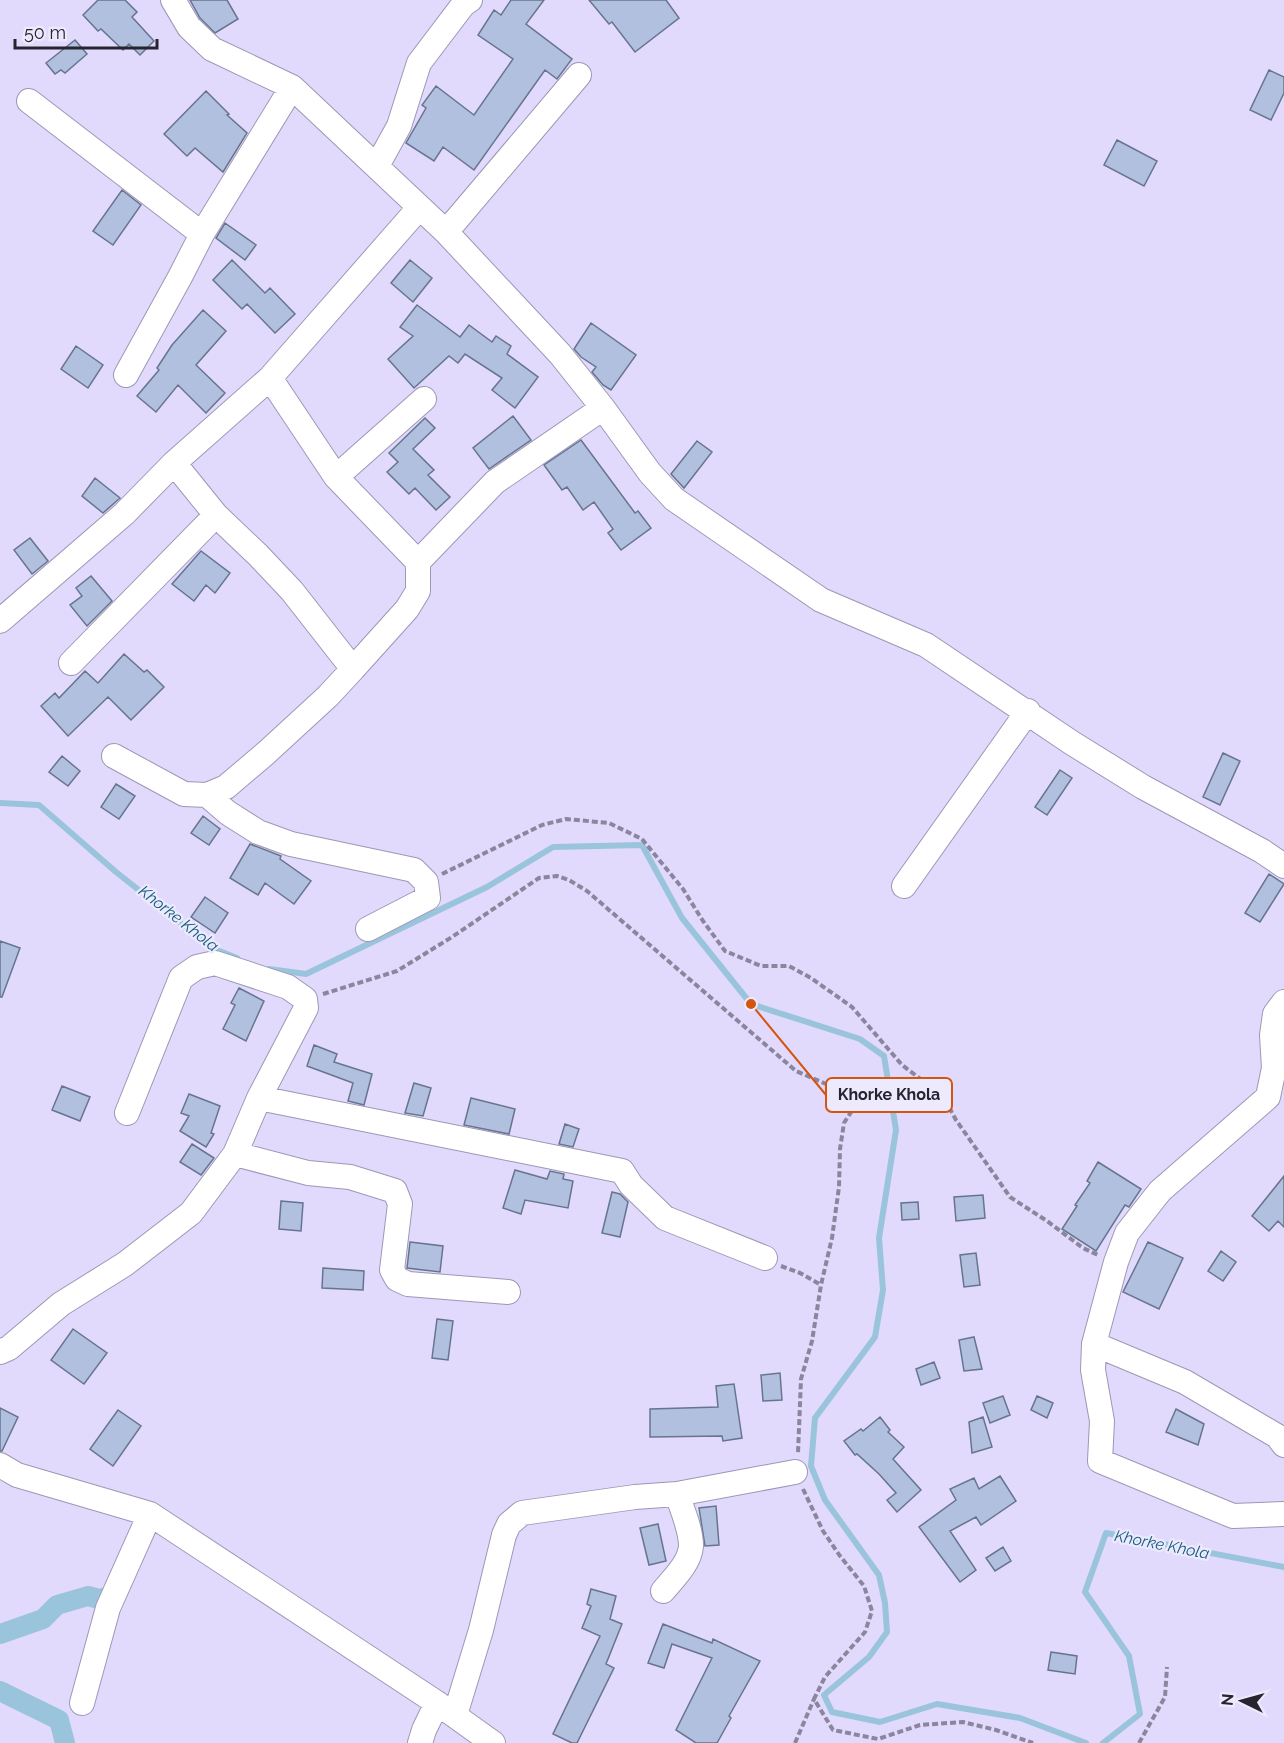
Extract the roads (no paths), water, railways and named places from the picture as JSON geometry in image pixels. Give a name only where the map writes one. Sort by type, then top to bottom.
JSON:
[{"type":"street","points":[[173,0],[189,27],[212,49],[292,87],[446,232],[560,354],[651,473],[674,499],[821,600],[927,645],[1028,711],[1072,743],[1143,787],[1262,851],[1284,866]]},
{"type":"street","points":[[377,166],[399,126],[419,63],[463,5],[470,0]]},
{"type":"street","points":[[446,232],[579,75]]},
{"type":"street","points":[[126,375],[202,234],[292,87]]},
{"type":"street","points":[[29,101],[202,234]]},
{"type":"street","points":[[0,621],[124,514],[174,463],[270,378],[419,208]]},
{"type":"street","points":[[270,378],[336,477],[418,562]]},
{"type":"street","points":[[336,477],[424,399]]},
{"type":"street","points":[[114,756],[184,794],[207,795],[226,788],[328,696],[407,609],[418,591],[418,562],[495,482],[603,408]]},
{"type":"street","points":[[174,463],[216,515],[292,591],[353,669]]},
{"type":"street","points":[[71,663],[216,515]]},
{"type":"street","points":[[904,886],[1028,711]]},
{"type":"street","points":[[207,795],[228,813],[258,832],[291,844],[414,870],[426,882],[428,898],[368,929]]},
{"type":"street","points":[[0,1352],[9,1348],[61,1304],[125,1264],[191,1213],[235,1154],[259,1098],[306,1008],[305,999],[288,987],[215,963],[197,967],[181,978],[127,1113]]},
{"type":"street","points":[[1284,1002],[1275,1014],[1272,1035],[1274,1068],[1268,1096],[1160,1191],[1127,1233],[1116,1262],[1094,1344],[1093,1370],[1102,1421],[1100,1461],[1233,1516],[1284,1514]]},
{"type":"street","points":[[259,1098],[622,1172],[631,1185],[665,1218],[765,1258]]},
{"type":"street","points":[[235,1154],[308,1173],[350,1177],[395,1191],[400,1204],[392,1270],[397,1279],[408,1284],[508,1292]]},
{"type":"street","points":[[1094,1344],[1185,1382],[1277,1436],[1284,1445]]},
{"type":"street","points":[[0,1465],[16,1475],[150,1514],[446,1709],[492,1743]]},
{"type":"street","points":[[420,1743],[424,1730],[446,1709],[481,1630],[504,1535],[509,1524],[522,1513],[635,1497],[677,1494],[795,1472]]},
{"type":"street","points":[[663,1591],[682,1568],[691,1546],[677,1494]]},
{"type":"street","points":[[82,1703],[108,1608],[150,1514]]},
{"type":"waterway","name":"Khorke Khola","points":[[0,803],[39,805],[116,872],[212,948],[237,958]]},
{"type":"waterway","name":"Khorke Khola","points":[[269,969],[306,974],[487,887],[553,847],[642,845],[682,918],[751,1004],[860,1039],[884,1056],[896,1130],[879,1238],[883,1290],[875,1337],[815,1418],[811,1466],[825,1500],[879,1575],[885,1603],[887,1632],[869,1657],[824,1695],[832,1712],[880,1722],[937,1704],[1020,1718],[1086,1743]]},
{"type":"waterway","name":"Khorke Khola","points":[[1103,1743],[1140,1714],[1129,1656],[1085,1592],[1106,1533],[1284,1567]]},
{"type":"waterway","points":[[0,1634],[43,1619],[57,1605],[88,1596],[99,1599],[112,1596],[120,1585]]},
{"type":"waterway","points":[[0,1691],[59,1720],[65,1743]]},
{"type":"place","name":"Khorke Khola","points":[[751,1004]]}]
